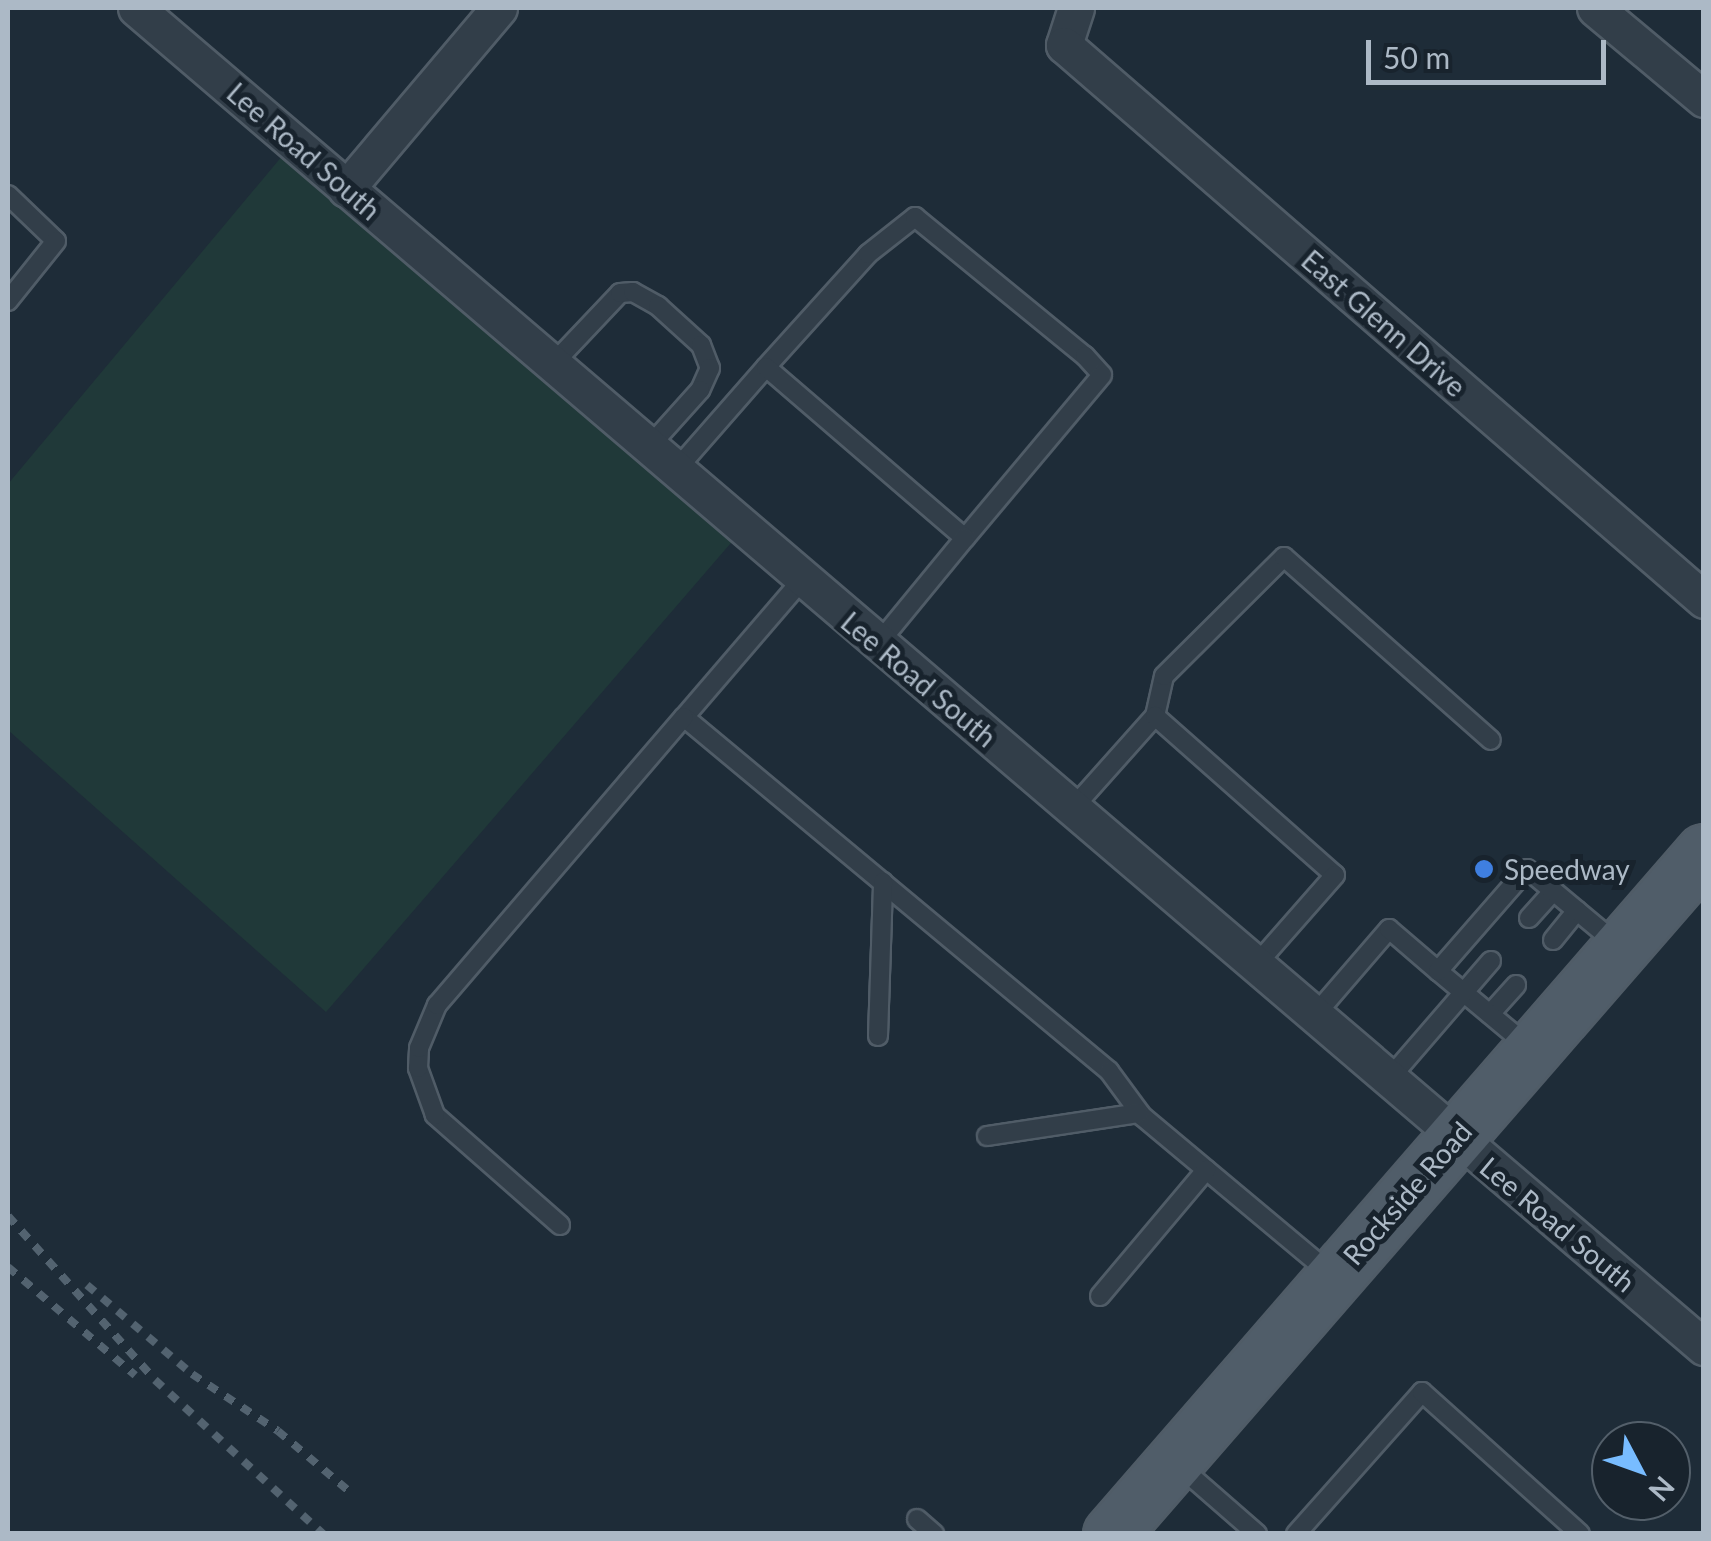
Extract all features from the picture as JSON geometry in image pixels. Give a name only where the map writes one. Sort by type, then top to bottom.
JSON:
[{"type":"main road","name":"Rockside Road","points":[[1111,1534],[1704,852]]},
{"type":"street","name":"Lee Road South","points":[[136,8],[1704,1347]]},
{"type":"street","points":[[346,189],[499,8]]},
{"type":"street","name":"East Glenn Drive","points":[[1076,8],[1064,45],[1704,600]]},
{"type":"street","points":[[1595,8],[1704,100]]},
{"type":"lane","points":[[8,195],[56,241],[8,301]]},
{"type":"lane","points":[[675,471],[868,254],[915,218],[1085,356],[1102,375],[878,644]]},
{"type":"lane","points":[[552,366],[620,293],[650,301],[702,345],[708,360],[700,390],[648,448]]},
{"type":"lane","points":[[766,366],[965,538]]},
{"type":"lane","points":[[1072,809],[1154,716],[1164,676],[1284,557],[1491,740]]},
{"type":"lane","points":[[560,1225],[435,1115],[418,1068],[419,1048],[436,1005],[802,580]]},
{"type":"lane","points":[[1154,716],[1334,876],[1255,966]]},
{"type":"lane","points":[[684,717],[838,852],[883,882],[1109,1071],[1138,1113],[1334,1277]]},
{"type":"lane","points":[[1438,970],[1527,869],[1620,948]]},
{"type":"lane","points":[[878,1036],[883,882]]},
{"type":"lane","points":[[1529,918],[1553,891]]},
{"type":"lane","points":[[1553,940],[1577,910]]},
{"type":"lane","points":[[1314,1016],[1389,930],[1532,1050]]},
{"type":"lane","points":[[1389,1080],[1491,962]]},
{"type":"lane","points":[[1490,1014],[1516,985]]},
{"type":"lane","points":[[987,1136],[1138,1113]]},
{"type":"lane","points":[[1100,1296],[1206,1170]]},
{"type":"lane","points":[[1296,1534],[1422,1392],[1580,1534]]},
{"type":"lane","points":[[1174,1461],[1257,1534]]},
{"type":"lane","points":[[917,1519],[934,1534]]},
{"type":"green space","points":[[293,143],[743,529],[326,1012],[8,730],[8,484]]},
{"type":"railway","points":[[8,1216],[155,1380],[323,1534]]},
{"type":"railway","points":[[8,1267],[135,1375]]},
{"type":"railway","points":[[87,1285],[192,1374],[278,1431],[350,1492]]},
{"type":"place","name":"Speedway","points":[[1484,869]]}]
